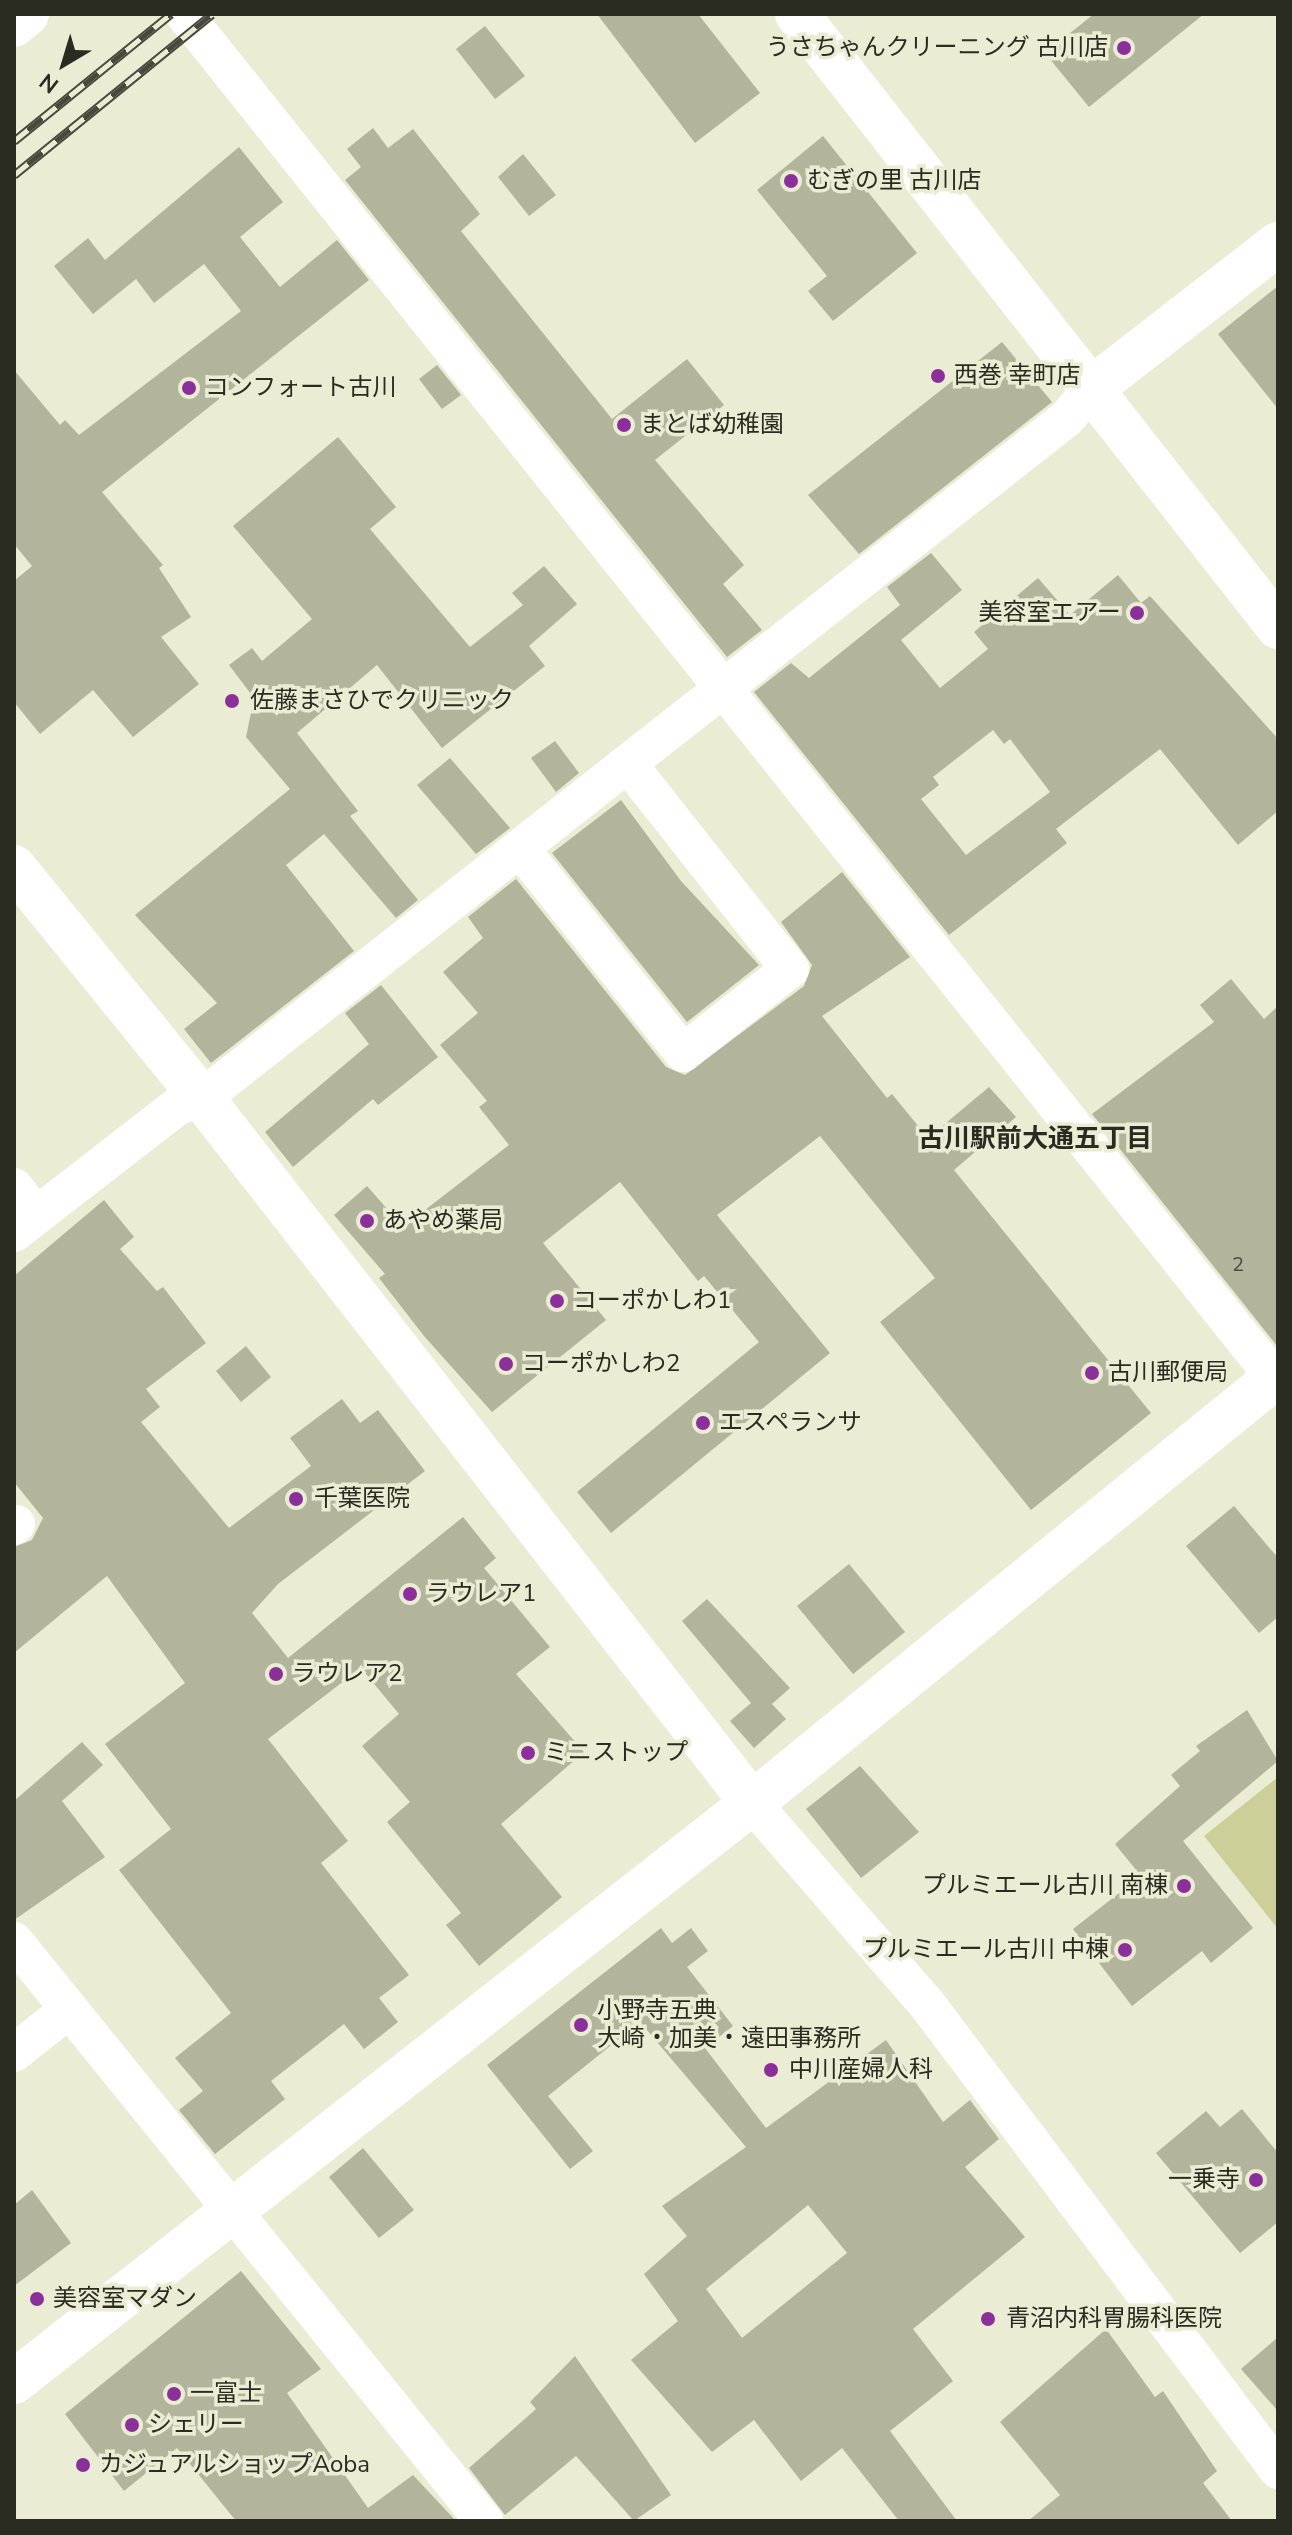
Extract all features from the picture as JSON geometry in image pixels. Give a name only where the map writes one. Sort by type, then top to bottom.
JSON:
[{"type":"street","points":[[14,25],[27,14]]},
{"type":"street","points":[[14,2382],[227,2211],[752,1803],[1277,1378],[184,14]]},
{"type":"street","points":[[797,14],[1278,627]]},
{"type":"street","points":[[21,1212],[178,1106],[202,1098],[1067,418],[1091,389],[1278,244]]},
{"type":"street","points":[[520,848],[683,1053],[790,969],[628,764]]},
{"type":"street","points":[[14,867],[202,1098],[752,1803],[926,2003],[1278,2470]]},
{"type":"street","points":[[14,1941],[227,2211],[249,2224],[484,2521]]},
{"type":"street","points":[[14,2053],[68,2010]]},
{"type":"green space","points":[[1278,1777],[1278,1929],[1204,1836]]},
{"type":"building","points":[[597,14],[698,14],[760,93],[695,143]]},
{"type":"building","points":[[1094,14],[1204,14],[1089,107],[1045,53]]},
{"type":"building","points":[[485,26],[525,76],[495,99],[456,49]]},
{"type":"building","points":[[373,128],[388,148],[413,129],[480,214],[461,231],[612,419],[687,359],[724,405],[655,460],[744,565],[723,584],[762,630],[727,657],[345,180],[361,167],[347,149]]},
{"type":"building","points":[[823,136],[917,253],[833,321],[808,291],[827,276],[757,190]]},
{"type":"building","points":[[239,147],[283,202],[240,237],[280,287],[337,240],[369,280],[102,492],[163,565],[159,568],[191,617],[161,637],[199,684],[133,737],[93,690],[40,734],[14,702],[14,581],[32,566],[14,544],[14,370],[60,425],[65,420],[79,435],[241,311],[204,264],[154,303],[136,279],[93,314],[54,266],[88,238],[105,260]]},
{"type":"building","points":[[523,154],[556,195],[529,216],[498,177]]},
{"type":"building","points":[[1278,286],[1278,409],[1218,334]]},
{"type":"building","points":[[1002,342],[1052,402],[859,554],[808,495]]},
{"type":"building","points":[[437,365],[461,395],[442,409],[419,379]]},
{"type":"building","points":[[338,437],[396,507],[370,529],[470,647],[523,605],[512,593],[544,566],[577,604],[529,646],[545,666],[442,748],[377,665],[297,733],[358,811],[350,816],[418,900],[396,918],[324,834],[286,865],[354,951],[211,1063],[184,1029],[217,1003],[135,915],[290,789],[246,737],[254,698],[229,665],[252,648],[262,661],[312,619],[233,526]]},
{"type":"building","points":[[931,553],[962,590],[901,640],[940,688],[988,649],[974,632],[1038,578],[1070,615],[1118,575],[1141,603],[1150,596],[1278,739],[1278,811],[1238,845],[1160,749],[1056,829],[1067,843],[949,935],[754,692],[791,663],[809,678],[900,605],[887,587]],"holes":[[[993,730],[1004,744],[1010,739],[1050,792],[966,855],[921,799],[939,785],[933,777]]]},
{"type":"building","points":[[555,741],[579,773],[556,792],[531,758]]},
{"type":"building","points":[[450,758],[510,828],[476,854],[417,785]]},
{"type":"building","points":[[621,800],[681,881],[759,965],[687,1022],[552,853]]},
{"type":"building","points":[[842,872],[910,957],[822,1016],[887,1098],[892,1094],[928,1138],[989,1087],[1016,1117],[954,1170],[1151,1413],[1031,1510],[880,1322],[935,1278],[820,1136],[717,1215],[830,1353],[611,1533],[577,1492],[759,1342],[704,1276],[698,1281],[620,1182],[543,1243],[606,1320],[492,1412],[424,1336],[379,1278],[385,1274],[334,1215],[367,1186],[403,1227],[509,1145],[479,1107],[487,1101],[440,1045],[478,1013],[443,972],[483,938],[468,917],[516,879],[666,1067],[685,1075],[804,986],[812,965],[781,922]]},
{"type":"building","points":[[1231,979],[1264,1019],[1278,1006],[1278,1347],[1092,1114],[1214,1022],[1200,1005]]},
{"type":"building","points":[[381,985],[438,1057],[378,1105],[373,1099],[293,1167],[265,1132],[369,1044],[345,1013]]},
{"type":"building","points":[[104,1200],[134,1237],[120,1249],[157,1291],[163,1287],[206,1343],[146,1389],[160,1407],[141,1422],[229,1528],[311,1466],[290,1438],[342,1399],[360,1423],[378,1410],[425,1471],[278,1584],[252,1613],[288,1658],[463,1517],[496,1558],[484,1568],[550,1647],[516,1674],[584,1752],[501,1824],[562,1897],[479,1966],[446,1925],[461,1913],[387,1822],[410,1802],[362,1746],[399,1714],[361,1668],[268,1739],[348,1841],[321,1863],[409,1975],[379,1998],[398,2022],[364,2049],[344,2024],[271,2081],[285,2099],[215,2154],[179,2110],[203,2091],[175,2058],[231,2013],[119,1870],[171,1829],[105,1744],[185,1683],[107,1576],[14,1653],[14,1547],[32,1540],[43,1518],[14,1482],[14,1276]]},
{"type":"building","points":[[246,1346],[271,1377],[241,1402],[216,1371]]},
{"type":"building","points":[[1234,1506],[1278,1558],[1278,1617],[1259,1633],[1186,1546]]},
{"type":"building","points":[[849,1564],[905,1632],[853,1674],[797,1606]]},
{"type":"building","points":[[707,1599],[790,1688],[772,1704],[786,1719],[754,1748],[730,1721],[751,1703],[682,1621]]},
{"type":"building","points":[[1247,1710],[1278,1761],[1183,1841],[1253,1928],[1211,1963],[1202,1951],[1132,2006],[1073,1929],[1141,1876],[1115,1844],[1180,1786],[1171,1775],[1200,1751],[1196,1746]]},
{"type":"building","points":[[82,1742],[103,1765],[62,1801],[105,1857],[14,1920],[14,1801]]},
{"type":"building","points":[[860,1766],[919,1832],[861,1878],[806,1809]]},
{"type":"building","points":[[661,1928],[672,1943],[691,1928],[708,1951],[687,1967],[733,2026],[705,2048],[766,2128],[886,2040],[943,2122],[970,2100],[999,2139],[965,2167],[1025,2237],[913,2329],[953,2381],[890,2431],[957,2521],[899,2521],[842,2448],[801,2481],[754,2420],[712,2452],[631,2360],[678,2321],[644,2274],[687,2236],[662,2206],[746,2147],[640,2022],[548,2096],[593,2151],[570,2169],[487,2065]],"holes":[[[808,2205],[847,2253],[742,2338],[706,2289]]]},
{"type":"building","points":[[1242,2109],[1278,2153],[1278,2222],[1240,2253],[1156,2153],[1206,2111],[1220,2127]]},
{"type":"building","points":[[363,2148],[414,2210],[379,2238],[329,2177]]},
{"type":"building","points":[[32,2190],[71,2243],[14,2286],[14,2205]]},
{"type":"building","points":[[241,2271],[321,2369],[287,2393],[368,2508],[413,2475],[456,2521],[236,2521],[177,2448],[124,2491],[65,2414]]},
{"type":"building","points":[[1106,2329],[1155,2397],[1163,2391],[1217,2471],[1203,2483],[1232,2521],[1028,2521],[1060,2495],[1000,2422]]},
{"type":"building","points":[[1278,2337],[1278,2411],[1241,2369]]},
{"type":"building","points":[[575,2356],[671,2495],[634,2521],[576,2456],[505,2515],[469,2468],[536,2409],[530,2402]]},
{"type":"railway","points":[[14,141],[171,14]]},
{"type":"railway","points":[[14,175],[212,14]]},
{"type":"place","name":"うさちゃんクリーニング 古川店","points":[[1124,48]]},
{"type":"place","name":"むぎの里 古川店","points":[[791,181]]},
{"type":"place","name":"西巻 幸町店","points":[[938,376]]},
{"type":"place","name":"コンフォート古川","points":[[189,388]]},
{"type":"place","name":"まとば幼稚園","points":[[624,425]]},
{"type":"place","name":"美容室エアー","points":[[1137,613]]},
{"type":"place","name":"佐藤まさひでクリニック","points":[[232,701]]},
{"type":"place","name":"あやめ薬局","points":[[367,1221]]},
{"type":"place","name":"コーポかしわ1","points":[[557,1301]]},
{"type":"place","name":"コーポかしわ2","points":[[506,1364]]},
{"type":"place","name":"古川郵便局","points":[[1092,1373]]},
{"type":"place","name":"エスペランサ","points":[[703,1423]]},
{"type":"place","name":"千葉医院","points":[[296,1499]]},
{"type":"place","name":"ラウレア1","points":[[410,1594]]},
{"type":"place","name":"ラウレア2","points":[[276,1674]]},
{"type":"place","name":"ミニストップ","points":[[528,1753]]},
{"type":"place","name":"プルミエール古川 南棟","points":[[1184,1886]]},
{"type":"place","name":"プルミエール古川 中棟","points":[[1125,1950]]},
{"type":"place","name":"小野寺五典 大崎・加美・遠田事務所","points":[[581,2025]]},
{"type":"place","name":"中川産婦人科","points":[[771,2070]]},
{"type":"place","name":"一乗寺","points":[[1256,2180]]},
{"type":"place","name":"美容室マダン","points":[[37,2299]]},
{"type":"place","name":"青沼内科胃腸科医院","points":[[988,2319]]},
{"type":"place","name":"一富士","points":[[174,2394]]},
{"type":"place","name":"シェリー","points":[[132,2425]]},
{"type":"place","name":"カジュアルショップAoba","points":[[83,2465]]},
{"type":"district","name":"古川駅前大通五丁目","points":[[1035,1139]]}]
